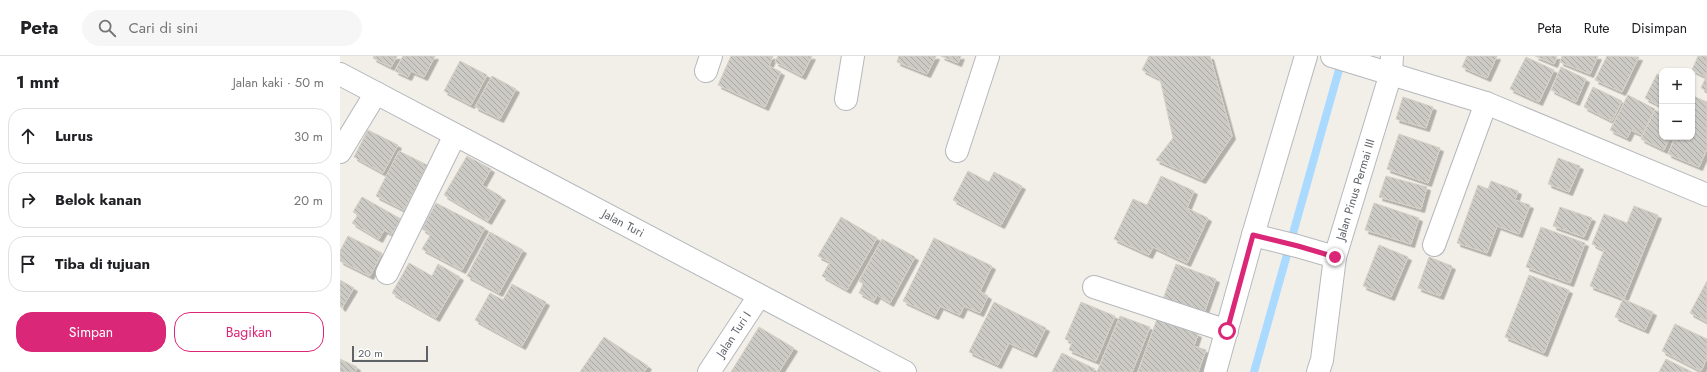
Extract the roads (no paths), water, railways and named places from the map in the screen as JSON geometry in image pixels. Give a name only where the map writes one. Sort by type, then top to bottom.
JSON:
[{"type":"street","points":[[846,99],[852,56]]},
{"type":"street","points":[[957,151],[988,56]]},
{"type":"street","points":[[1215,372],[1227,331],[1260,237],[1306,56]]},
{"type":"street","points":[[1332,56],[1362,65],[1391,65],[1707,195]]},
{"type":"street","name":"Jalan Pinus Permai III","points":[[1318,372],[1322,360],[1335,257],[1391,65]]},
{"type":"street","name":"Jalan Turi","points":[[340,74],[905,372]]},
{"type":"street","points":[[340,152],[376,93]]},
{"type":"street","points":[[1434,245],[1486,103]]},
{"type":"street","points":[[387,273],[455,135]]},
{"type":"street","points":[[1260,237],[1335,257]]},
{"type":"street","points":[[1094,287],[1227,331]]},
{"type":"street","name":"Jalan Turi I","points":[[709,372],[759,296]]},
{"type":"waterway","points":[[1254,372],[1342,59]]}]
